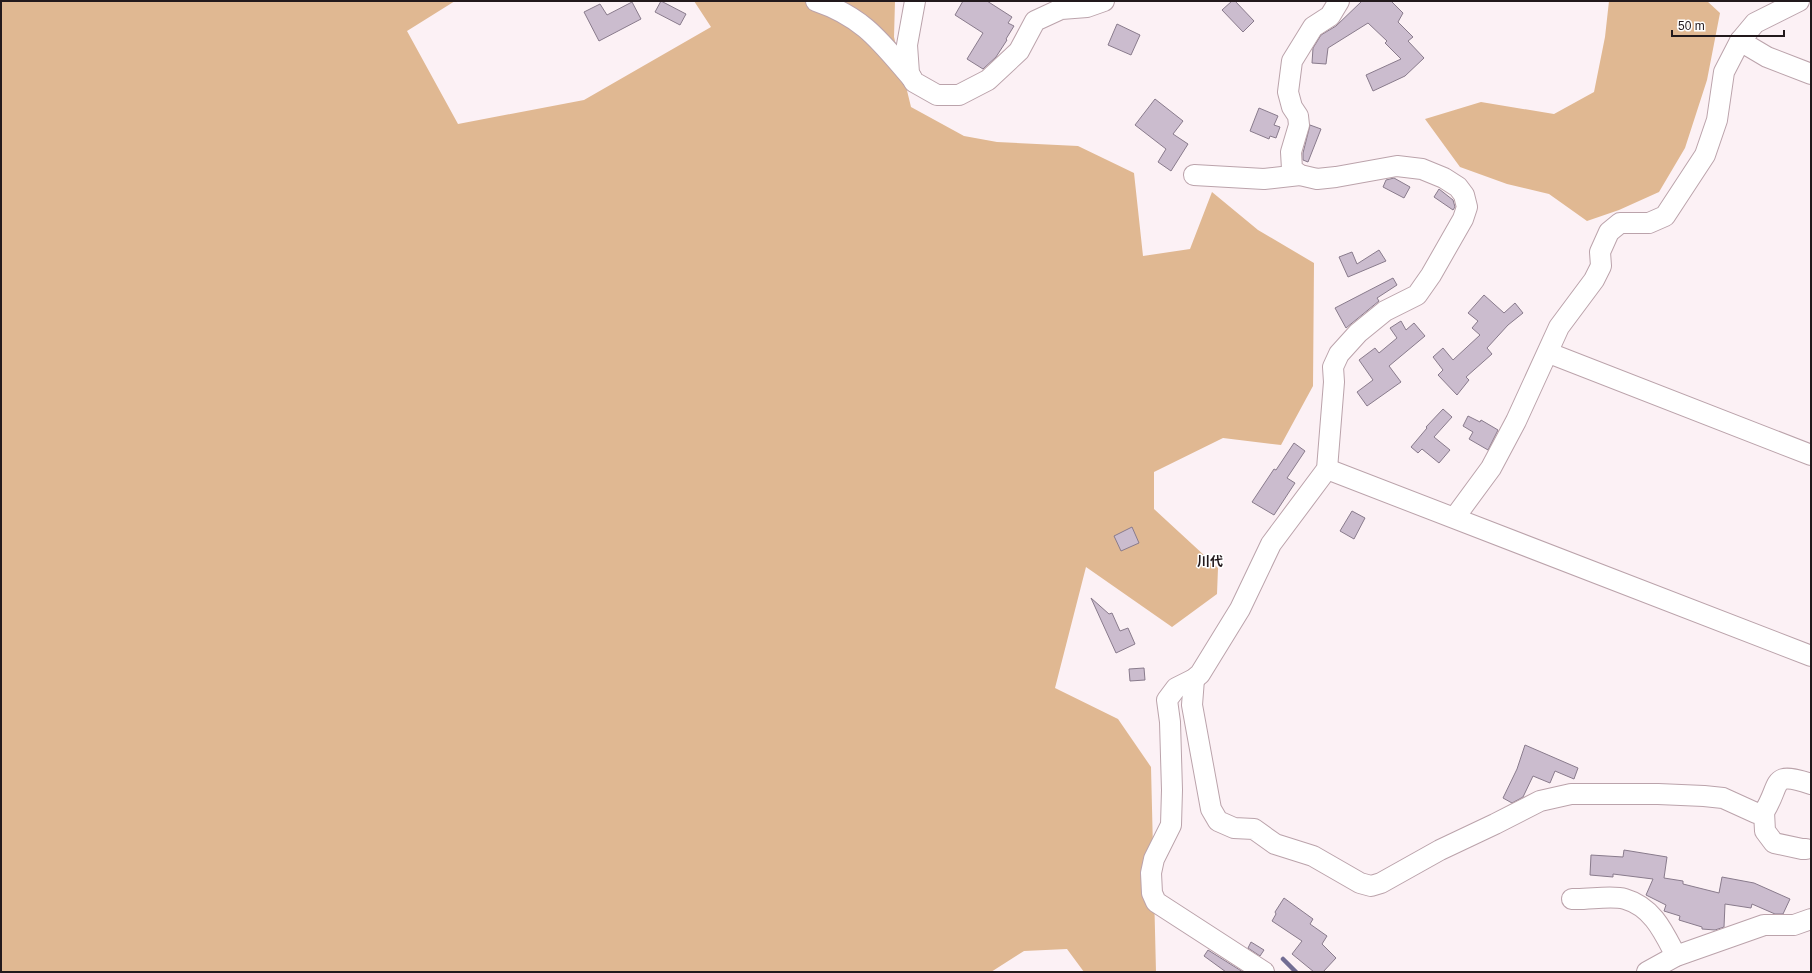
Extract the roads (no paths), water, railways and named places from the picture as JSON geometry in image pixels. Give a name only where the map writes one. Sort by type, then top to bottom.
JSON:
[{"type":"street","points":[[816,1],[857,20],[877,38],[912,78]]},
{"type":"street","points":[[915,1],[907,45],[909,73],[914,82],[937,95],[959,95],[988,80],[1019,51],[1035,21],[1061,9],[1087,7],[1104,1]]},
{"type":"street","points":[[1264,972],[1156,902],[1152,893],[1154,859],[1171,825],[1172,783],[1170,722],[1167,700],[1176,688],[1194,679],[1200,674],[1240,610],[1271,544],[1327,469],[1334,382],[1333,367],[1339,354],[1358,333],[1384,311],[1416,295],[1431,275],[1463,219],[1467,206],[1464,195],[1458,187],[1444,178],[1422,169],[1397,166],[1317,179],[1300,175],[1292,170],[1291,152],[1299,125],[1298,116],[1292,107],[1288,92],[1292,61],[1313,27],[1330,16],[1339,1]]},
{"type":"street","points":[[1455,517],[1491,468],[1559,328],[1594,280],[1601,266],[1600,252],[1609,232],[1620,223],[1649,223],[1665,216],[1706,155],[1717,120],[1724,72],[1740,41],[1756,23],[1799,1]]},
{"type":"street","points":[[1740,41],[1767,57],[1811,74]]},
{"type":"street","points":[[1194,175],[1264,179],[1300,175]]},
{"type":"street","points":[[1548,353],[1811,454]]},
{"type":"street","points":[[1327,469],[1455,517],[1811,656]]},
{"type":"street","points":[[1194,679],[1192,705],[1211,809],[1218,821],[1234,828],[1254,829],[1275,844],[1313,856],[1360,883],[1371,886],[1382,883],[1440,850],[1540,801],[1570,794],[1658,794],[1704,796],[1723,798],[1756,813],[1764,812]]},
{"type":"street","points":[[1806,849],[1774,843],[1765,831],[1764,812],[1769,805],[1777,783],[1783,778],[1792,777],[1811,784]]},
{"type":"street","points":[[1572,899],[1625,899],[1645,910],[1660,924],[1676,956]]},
{"type":"street","points":[[1647,972],[1676,956],[1764,925],[1794,925],[1811,919]]},
{"type":"waterway","points":[[1283,959],[1296,972]]},
{"type":"district","name":"川代","points":[[1210,561]]}]
